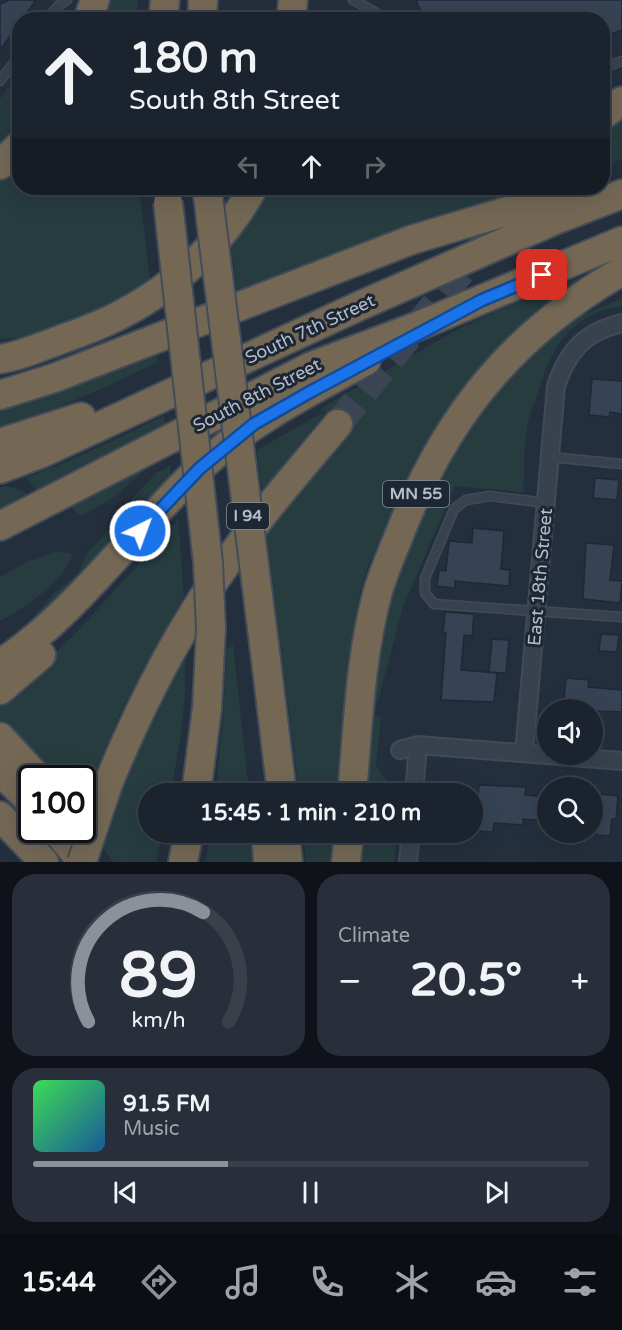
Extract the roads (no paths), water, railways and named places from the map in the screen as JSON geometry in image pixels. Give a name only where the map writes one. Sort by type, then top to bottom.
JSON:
[{"type":"highway","points":[[0,165],[12,153]]},
{"type":"highway","name":"South 7th Street","points":[[0,469],[42,453],[555,220],[622,194]]},
{"type":"highway","name":"I 94","points":[[168,195],[209,573],[210,657],[207,708],[197,783]]},
{"type":"highway","name":"I 94","points":[[208,195],[281,783]]},
{"type":"highway","points":[[0,359],[28,354],[121,315],[175,279],[205,252],[234,220],[249,195]]},
{"type":"highway","points":[[0,395],[54,378],[411,240],[562,195]]},
{"type":"highway","name":"South 8th Street","points":[[0,526],[312,366],[482,300],[622,241]]},
{"type":"highway","name":"MN 55","points":[[353,783],[363,677],[379,591],[412,505],[432,462],[472,401],[519,348],[557,314],[622,271]]},
{"type":"highway","points":[[0,690],[30,653],[184,483],[220,450],[254,424],[314,389],[482,300]]},
{"type":"highway","points":[[0,443],[91,413],[357,308]]},
{"type":"highway","points":[[0,346],[48,344]]},
{"type":"highway","points":[[82,862],[108,784],[142,705],[172,651],[239,545],[338,424]]},
{"type":"highway","points":[[264,644],[264,783]]},
{"type":"highway","points":[[0,664],[30,653]]},
{"type":"highway","points":[[0,737],[26,765]]},
{"type":"highway","points":[[0,771],[18,789]]},
{"type":"highway","points":[[0,816],[44,862]]},
{"type":"highway","points":[[67,843],[82,862]]},
{"type":"highway","points":[[89,843],[103,862]]},
{"type":"highway","points":[[267,843],[268,862]]},
{"type":"highway","points":[[286,843],[288,862]]},
{"type":"highway","points":[[346,862],[347,843]]},
{"type":"street","name":"East 18th Street","points":[[524,753],[556,386],[562,366],[585,338],[604,327],[622,323]]},
{"type":"street","points":[[415,783],[418,744]]},
{"type":"street","points":[[400,750],[418,744],[622,761]]},
{"type":"street","points":[[408,862],[410,843]]},
{"type":"lane","points":[[53,12],[67,0]]},
{"type":"lane","points":[[353,0],[375,12]]},
{"type":"lane","points":[[0,81],[12,65]]},
{"type":"lane","points":[[550,457],[622,464]]},
{"type":"lane","points":[[547,503],[490,496],[466,500],[454,509],[425,578],[425,593],[434,604],[622,617]]},
{"type":"tunnel","points":[[338,424],[523,195]]}]
